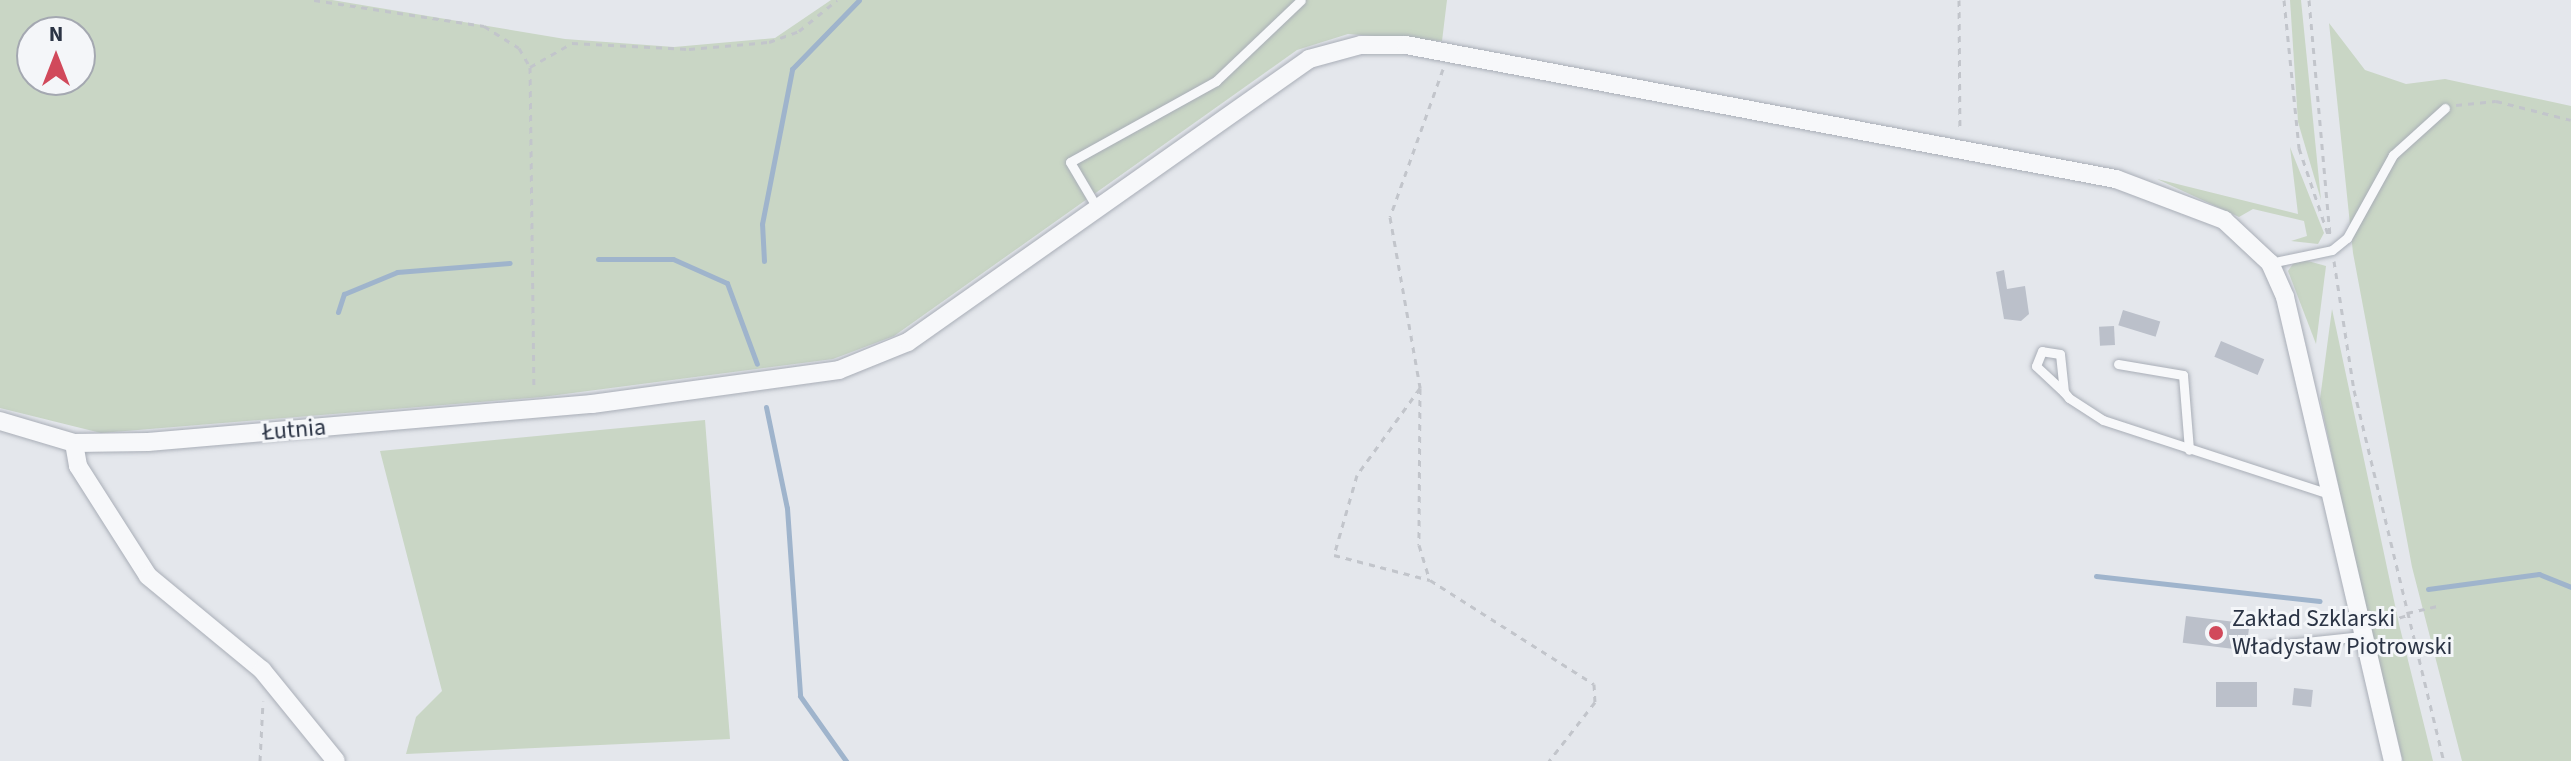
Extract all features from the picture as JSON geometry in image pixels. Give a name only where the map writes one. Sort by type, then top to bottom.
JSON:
[{"type":"street","name":"Łutnia","points":[[0,421],[74,443],[592,404],[839,370],[908,342],[1096,206],[1309,59],[1361,45],[1448,54],[1960,149],[2158,190],[2224,220],[2270,263]]},
{"type":"street","points":[[2270,263],[2290,313],[2329,494],[2393,761]]},
{"type":"street","points":[[74,443],[78,466],[148,576],[262,670],[336,761]]},
{"type":"lane","points":[[1096,206],[1070,162],[1216,81],[1301,0]]},
{"type":"lane","points":[[2270,263],[2332,250],[2366,215],[2393,155],[2445,108]]},
{"type":"lane","points":[[2064,392],[2060,354],[2042,351],[2036,366],[2064,392],[2103,420],[2329,494]]},
{"type":"lane","points":[[2118,364],[2183,375],[2189,450]]},
{"type":"lane","points":[[2268,646],[2362,636]]},
{"type":"path","points":[[314,0],[484,26],[519,48],[530,67],[534,409]]},
{"type":"path","points":[[530,67],[572,43],[689,49],[769,42],[799,31],[837,0]]},
{"type":"path","points":[[1959,0],[1960,149]]},
{"type":"path","points":[[2284,0],[2299,148],[2332,250]]},
{"type":"path","points":[[2309,0],[2332,250],[2354,390],[2444,761]]},
{"type":"path","points":[[1430,580],[1419,545],[1420,388],[1390,217],[1448,54]]},
{"type":"path","points":[[2445,108],[2496,101],[2571,120]]},
{"type":"path","points":[[1420,388],[1357,475],[1333,547],[1349,564],[1390,565],[1430,580],[1594,684],[1595,702],[1549,761]]},
{"type":"path","points":[[2388,621],[2437,606]]},
{"type":"path","points":[[260,761],[262,670]]},
{"type":"green space","points":[[0,0],[332,0],[565,39],[674,47],[775,38],[831,0],[1447,0],[1442,41],[1348,34],[1297,50],[894,336],[833,359],[542,397],[101,433],[0,408]]},
{"type":"green space","points":[[2290,0],[2301,0],[2321,200],[2298,122]]},
{"type":"green space","points":[[2329,23],[2365,70],[2406,84],[2445,79],[2571,106],[2571,761],[2462,761],[2412,567],[2353,253]]},
{"type":"green space","points":[[2290,147],[2324,233],[2318,244],[2291,241],[2307,236],[2304,221],[2253,209],[2239,217],[2157,179],[2298,214]]},
{"type":"green space","points":[[2297,258],[2326,266],[2316,344],[2288,271]]},
{"type":"green space","points":[[2332,309],[2399,624],[2433,761],[2403,761],[2364,608],[2320,399]]},
{"type":"green space","points":[[705,420],[730,739],[406,754],[416,717],[442,691],[380,451]]},
{"type":"building","points":[[2004,270],[2007,289],[2025,286],[2029,314],[2021,321],[2004,319],[1996,272]]},
{"type":"building","points":[[2123,310],[2160,321],[2156,337],[2118,325]]},
{"type":"building","points":[[2114,326],[2115,345],[2100,346],[2099,327]]},
{"type":"building","points":[[2221,341],[2264,359],[2258,375],[2214,357]]},
{"type":"building","name":"Zakład Szklarski Władysław Piotrowski","points":[[2186,616],[2250,624],[2246,651],[2183,643]]},
{"type":"building","points":[[2216,682],[2257,682],[2257,707],[2216,707]]},
{"type":"building","points":[[2294,688],[2313,690],[2311,707],[2292,705]]},
{"type":"waterway","points":[[764,261],[762,224],[792,69],[859,0]]},
{"type":"waterway","points":[[598,259],[673,259],[727,283],[757,364]]},
{"type":"waterway","points":[[338,312],[344,294],[397,272],[510,263]]},
{"type":"waterway","points":[[766,407],[787,508],[800,696],[846,761]]},
{"type":"waterway","points":[[2428,589],[2539,574],[2571,587]]},
{"type":"waterway","points":[[2096,576],[2320,601]]},
{"type":"place","name":"Zakład Szklarski Władysław Piotrowski","points":[[2216,633]]}]
